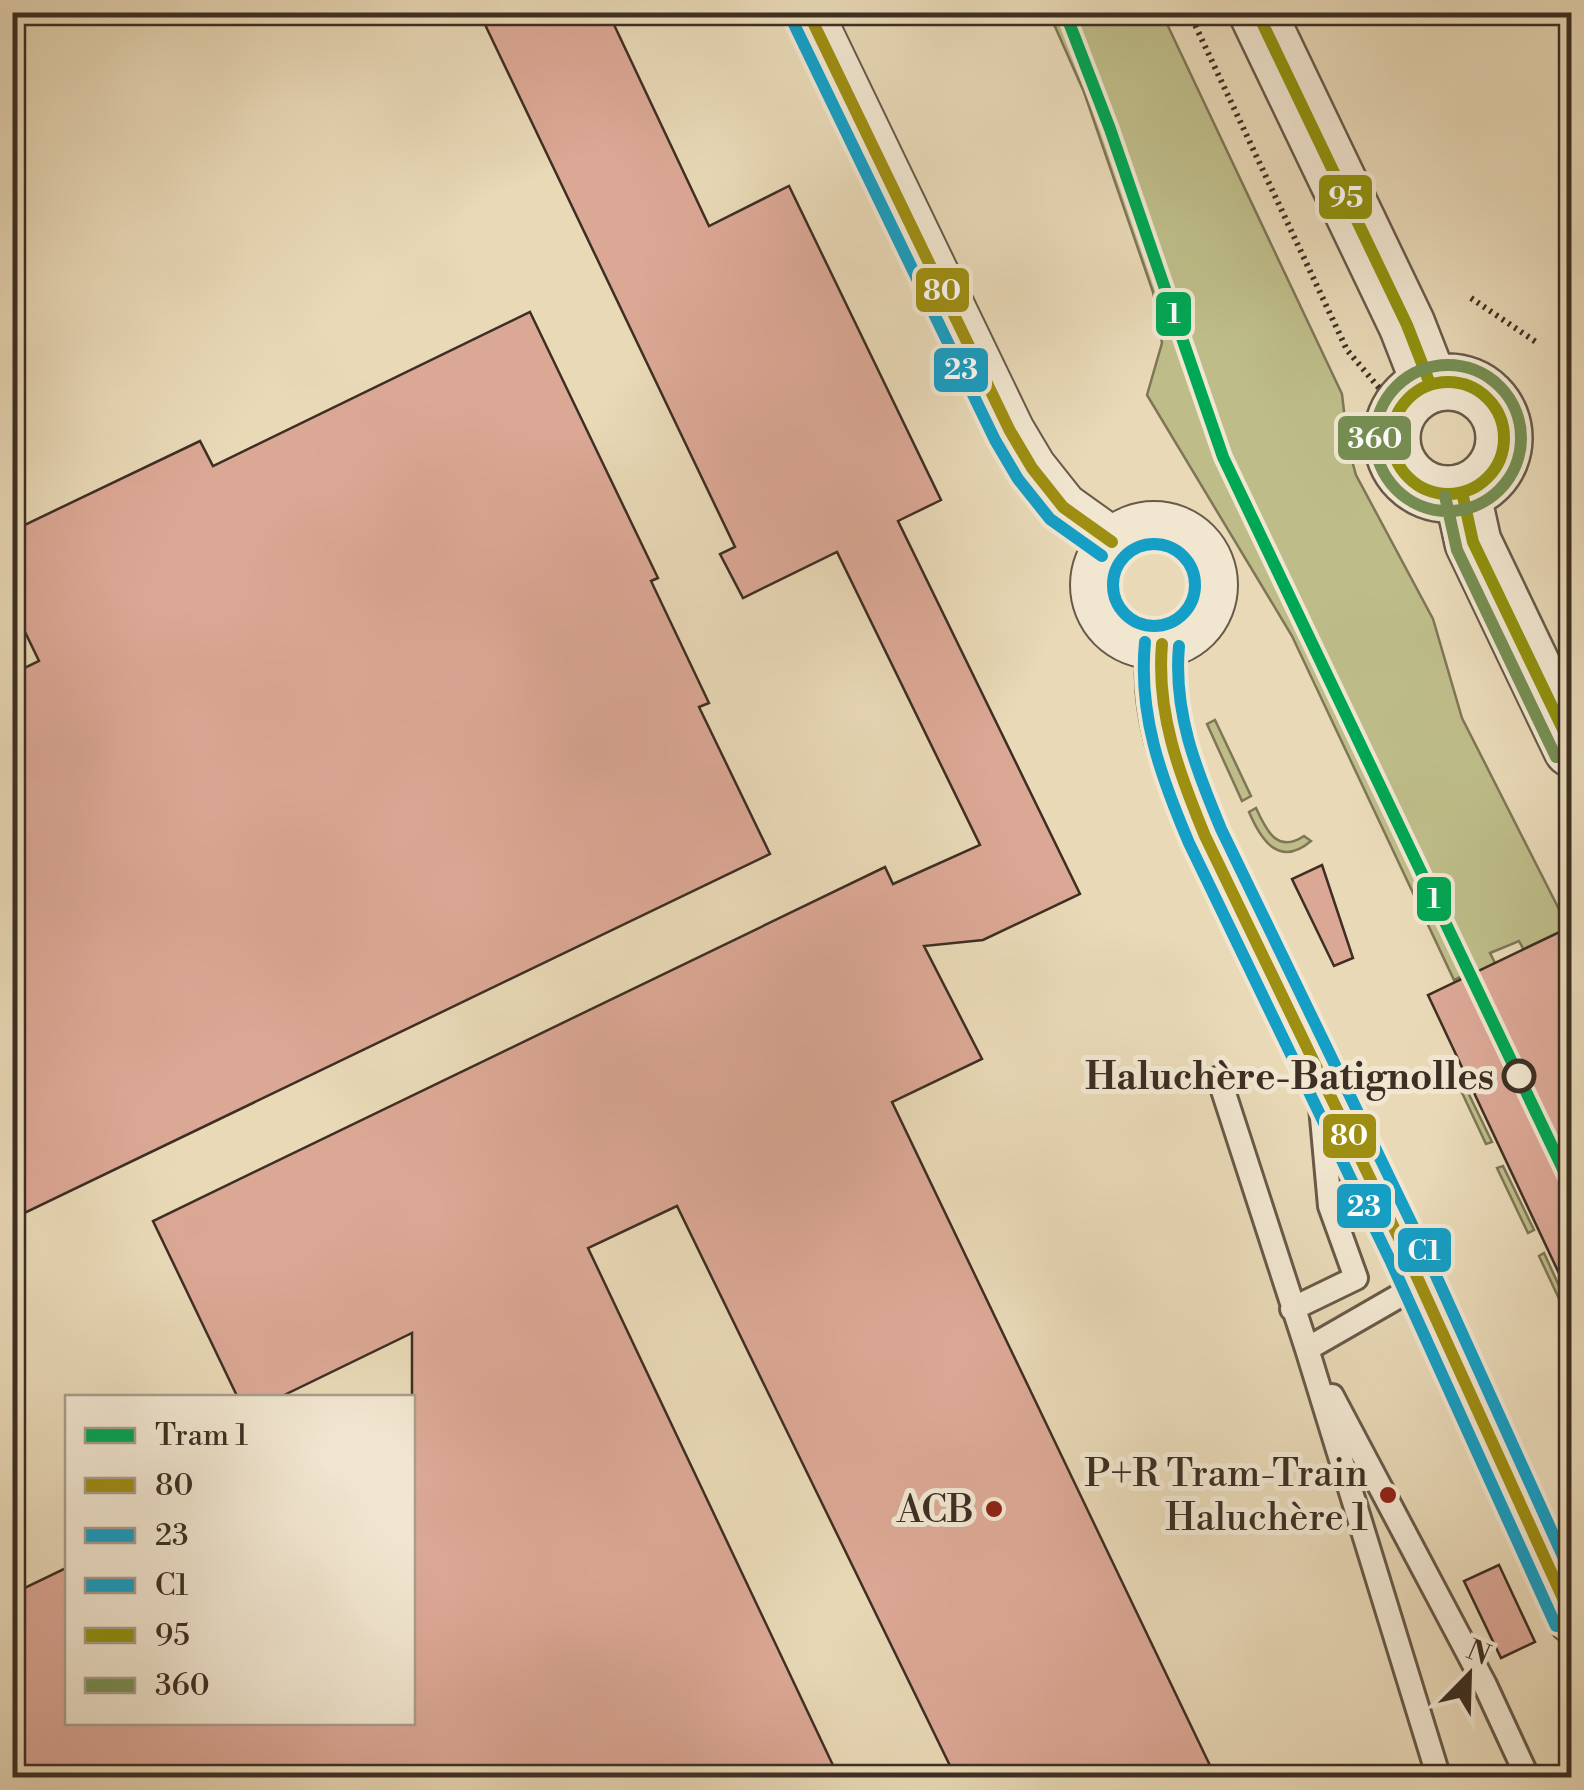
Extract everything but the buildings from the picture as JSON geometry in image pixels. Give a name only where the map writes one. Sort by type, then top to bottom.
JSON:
[{"type":"street","points":[[808,12],[1032,468],[1063,507],[1112,542]]},
{"type":"street","points":[[1258,12],[1407,326],[1415,397],[1392,438],[1396,458],[1406,476],[1432,492],[1462,492],[1479,485],[1498,464],[1504,438],[1492,403],[1477,390],[1449,382],[1415,397]]},
{"type":"street","points":[[1462,492],[1474,542],[1572,750]]},
{"type":"street","points":[[1148,526],[1168,528],[1187,536],[1202,550],[1211,568],[1209,608],[1198,626],[1181,638],[1162,644],[1138,643],[1115,631],[1100,612],[1094,588],[1098,563],[1112,542],[1128,531],[1148,526]]},
{"type":"street","points":[[1162,644],[1159,696],[1180,776],[1205,836],[1394,1225],[1572,1618]]},
{"type":"lane","points":[[1292,1309],[1356,1278],[1330,1206],[1317,1064]]},
{"type":"lane","points":[[1218,1078],[1307,1349],[1439,1778]]},
{"type":"lane","points":[[1344,1244],[1394,1225]]},
{"type":"lane","points":[[1307,1349],[1420,1284]]},
{"type":"lane","points":[[1307,1349],[1485,1685],[1528,1778]]},
{"type":"path","points":[[1189,12],[1348,350],[1370,379],[1415,397]]},
{"type":"path","points":[[1471,298],[1536,342]]},
{"type":"path","points":[[1564,428],[1568,402]]},
{"type":"shaded area","points":[[1049,13],[1165,13],[1342,394],[1356,475],[1433,619],[1462,718],[1571,933],[1526,954],[1519,941],[1490,953],[1497,967],[1463,984],[1460,977],[1454,980],[1292,636],[1147,395],[1162,343],[1153,292],[1084,92]]},
{"type":"shaded area","points":[[1215,720],[1251,796],[1242,801],[1207,724]]},
{"type":"shaded area","points":[[1256,808],[1268,831],[1280,841],[1295,841],[1304,836],[1311,841],[1290,852],[1272,847],[1249,812]]},
{"type":"shaded area","points":[[1461,1078],[1492,1142],[1486,1144],[1456,1080]]},
{"type":"shaded area","points":[[1503,1166],[1534,1230],[1528,1233],[1497,1168]]},
{"type":"shaded area","points":[[1544,1253],[1571,1312],[1569,1320],[1539,1256]]},
{"type":"tram line","name":"1","points":[[1065,12],[1110,129],[1223,457],[1572,1188]]},
{"type":"transit line","name":"80","points":[[808,12],[1010,431],[1032,468],[1063,507],[1112,542]]},
{"type":"transit line","name":"95","points":[[1257,12],[1407,325],[1430,384]]},
{"type":"transit line","name":"23","points":[[792,20],[995,440],[1018,479],[1050,519],[1102,556]]},
{"type":"transit line","name":"360","points":[[1448,365],[1476,370],[1500,386],[1516,410],[1521,438],[1516,466],[1500,490],[1476,506],[1448,511],[1420,506],[1396,490],[1380,466],[1375,438],[1380,410],[1396,386],[1420,370],[1448,365]]},
{"type":"transit line","name":"95","points":[[1448,382],[1469,386],[1488,398],[1500,417],[1504,438],[1500,459],[1488,478],[1469,490],[1448,494],[1427,490],[1408,478],[1396,459],[1392,438],[1396,417],[1408,398],[1427,386],[1448,382]]},
{"type":"transit line","name":"95","points":[[1462,492],[1473,542],[1572,748]]},
{"type":"transit line","name":"360","points":[[1445,496],[1457,550],[1556,757]]},
{"type":"transit line","name":"C1","points":[[1146,544],[1162,544],[1188,562],[1195,585],[1192,601],[1183,614],[1162,626],[1146,626],[1120,608],[1113,593],[1113,577],[1131,551],[1146,544]]},
{"type":"transit line","name":"23","points":[[1145,642],[1148,720],[1169,794],[1189,843],[1391,1262],[1556,1626]]},
{"type":"transit line","name":"80","points":[[1162,644],[1166,718],[1178,766],[1205,836],[1407,1255],[1572,1618]]},
{"type":"transit line","name":"C1","points":[[1179,646],[1183,717],[1195,762],[1221,829],[1423,1247],[1572,1576]]},
{"type":"place","name":"Haluchère-Batignolles","points":[[1519,1076]]},
{"type":"place","name":"P+R Tram-Train Haluchère 1","points":[[1388,1495]]},
{"type":"place","name":"ACB","points":[[994,1509]]}]
